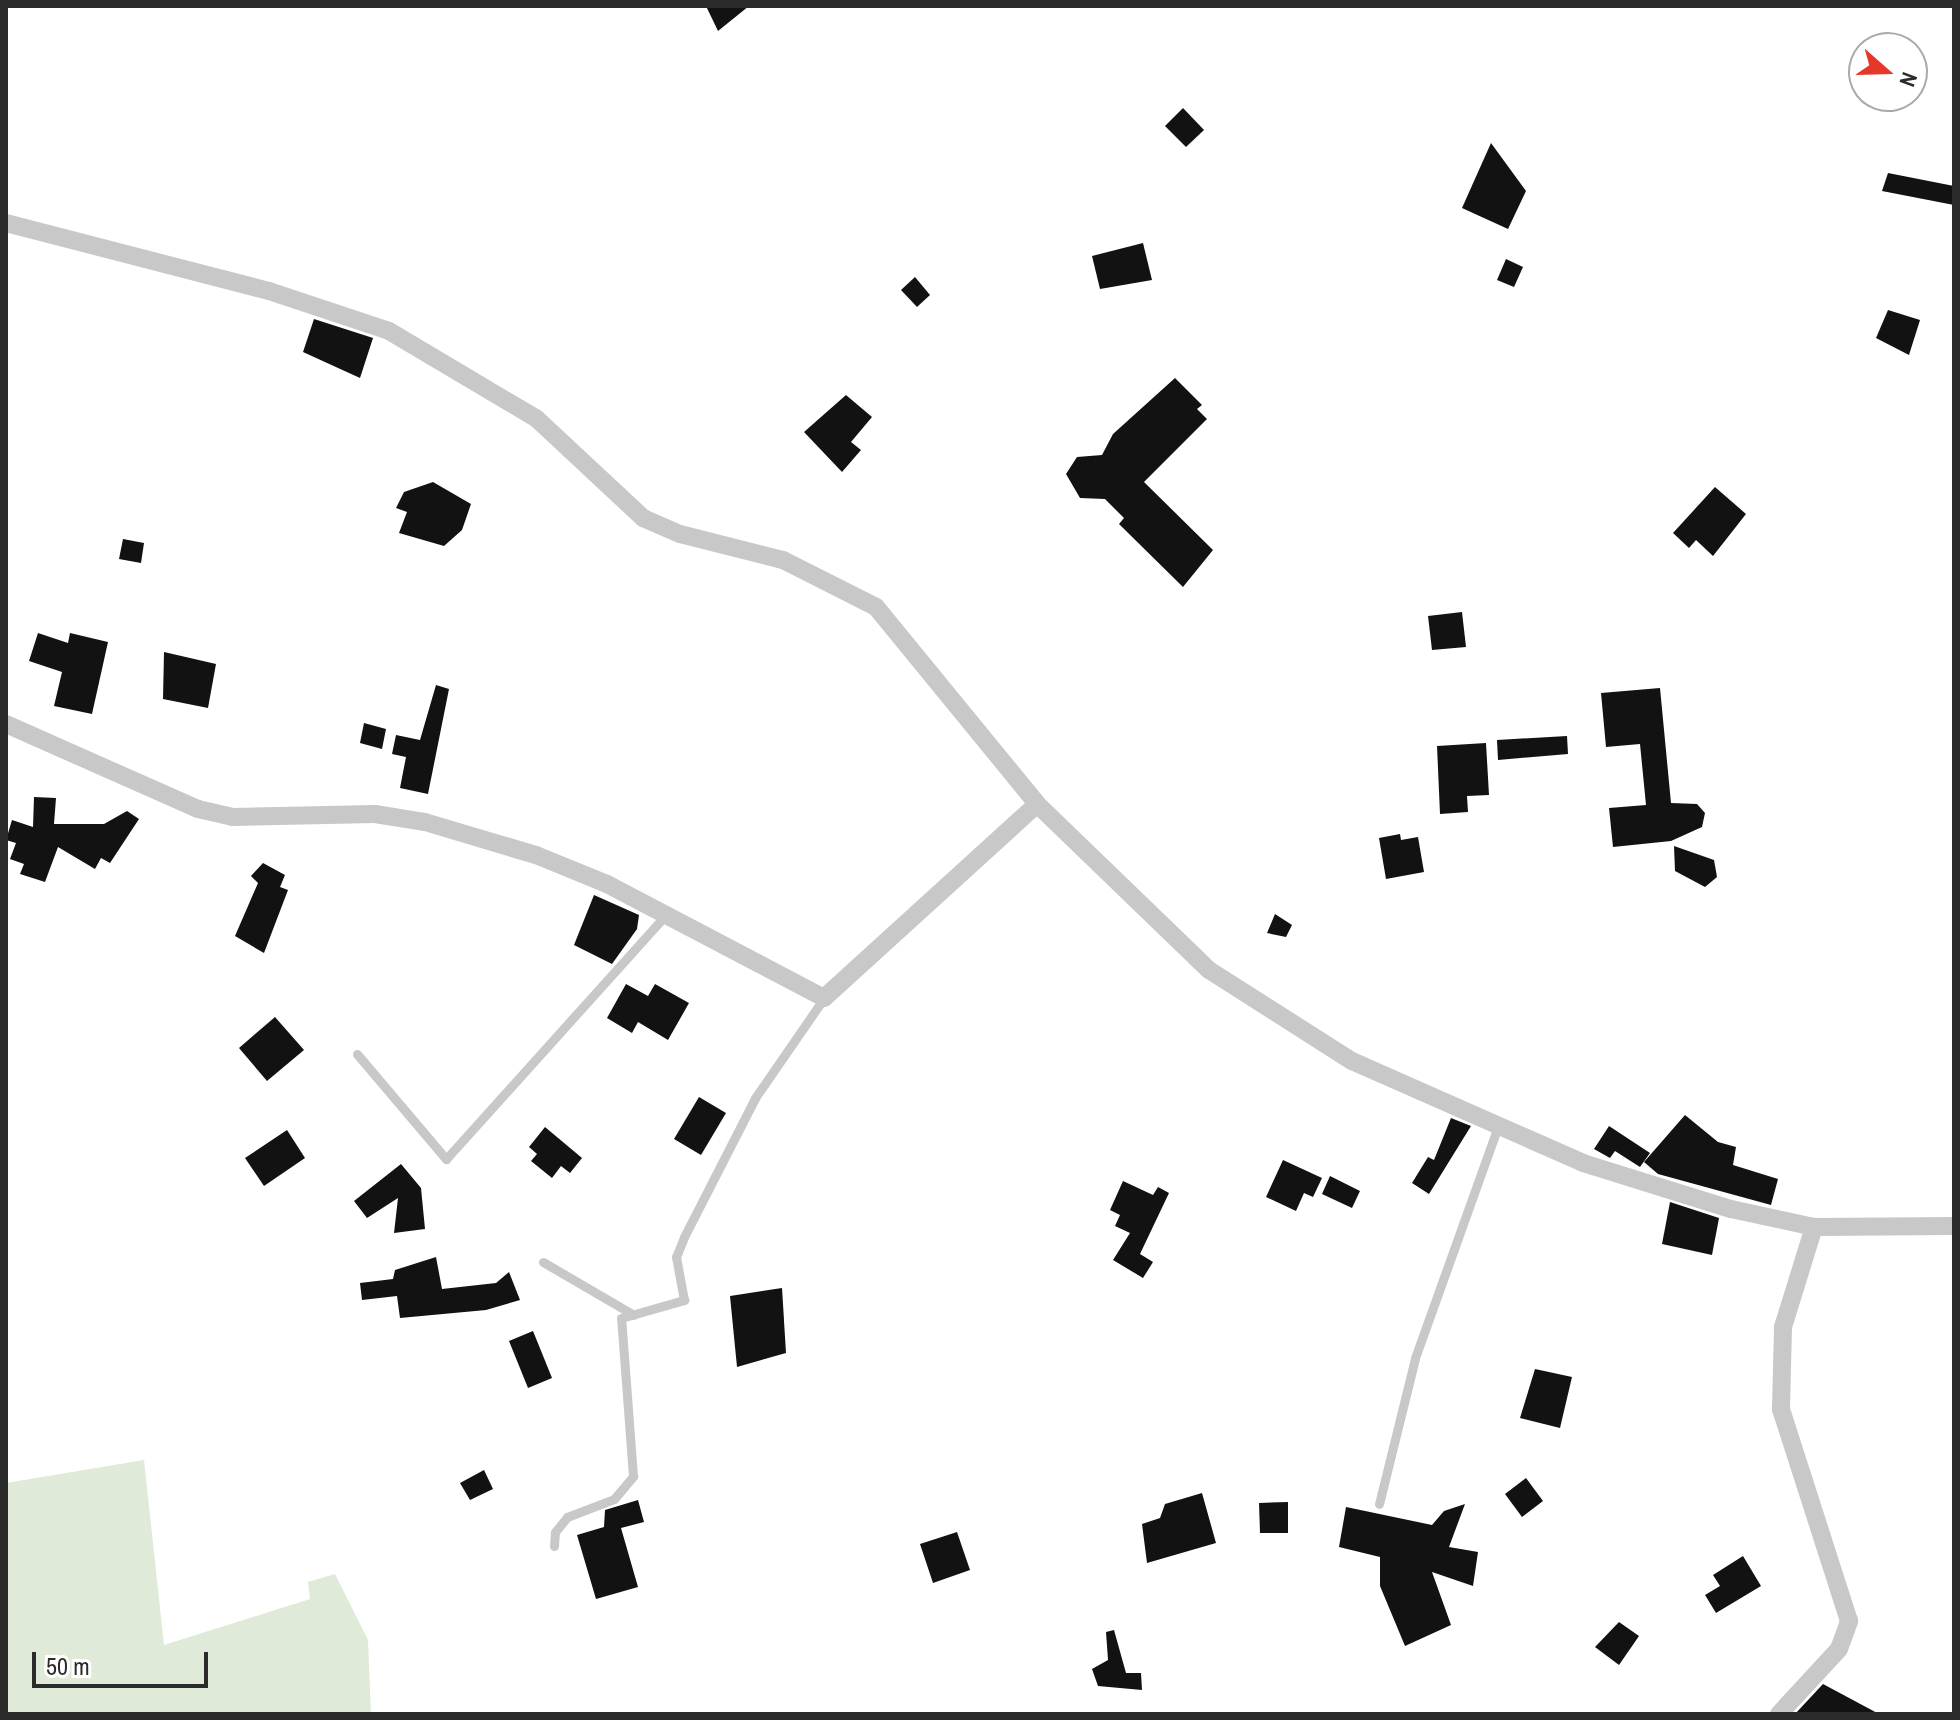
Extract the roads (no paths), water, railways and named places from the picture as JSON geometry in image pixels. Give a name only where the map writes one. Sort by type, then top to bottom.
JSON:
[{"type":"street","points":[[6,223],[337,310],[463,370],[537,419],[643,518],[680,534],[783,560],[876,607],[1037,804],[1209,970],[1264,1011],[1352,1061],[1642,1185],[1814,1227],[1954,1226]]},
{"type":"street","points":[[6,724],[198,809],[233,817],[375,814],[425,822],[536,855],[665,916],[824,998],[1037,804]]},
{"type":"street","points":[[1779,1714],[1839,1649],[1849,1621],[1781,1409],[1783,1327],[1814,1227]]},
{"type":"lane","points":[[357,1054],[446,1159],[665,916]]},
{"type":"lane","points":[[554,1546],[555,1532],[567,1517],[614,1499],[633,1476],[619,1332],[621,1318],[684,1300],[676,1257],[684,1237],[755,1098],[824,998]]},
{"type":"lane","points":[[1379,1504],[1415,1358],[1498,1126]]},
{"type":"lane","points":[[543,1262],[634,1315]]}]
